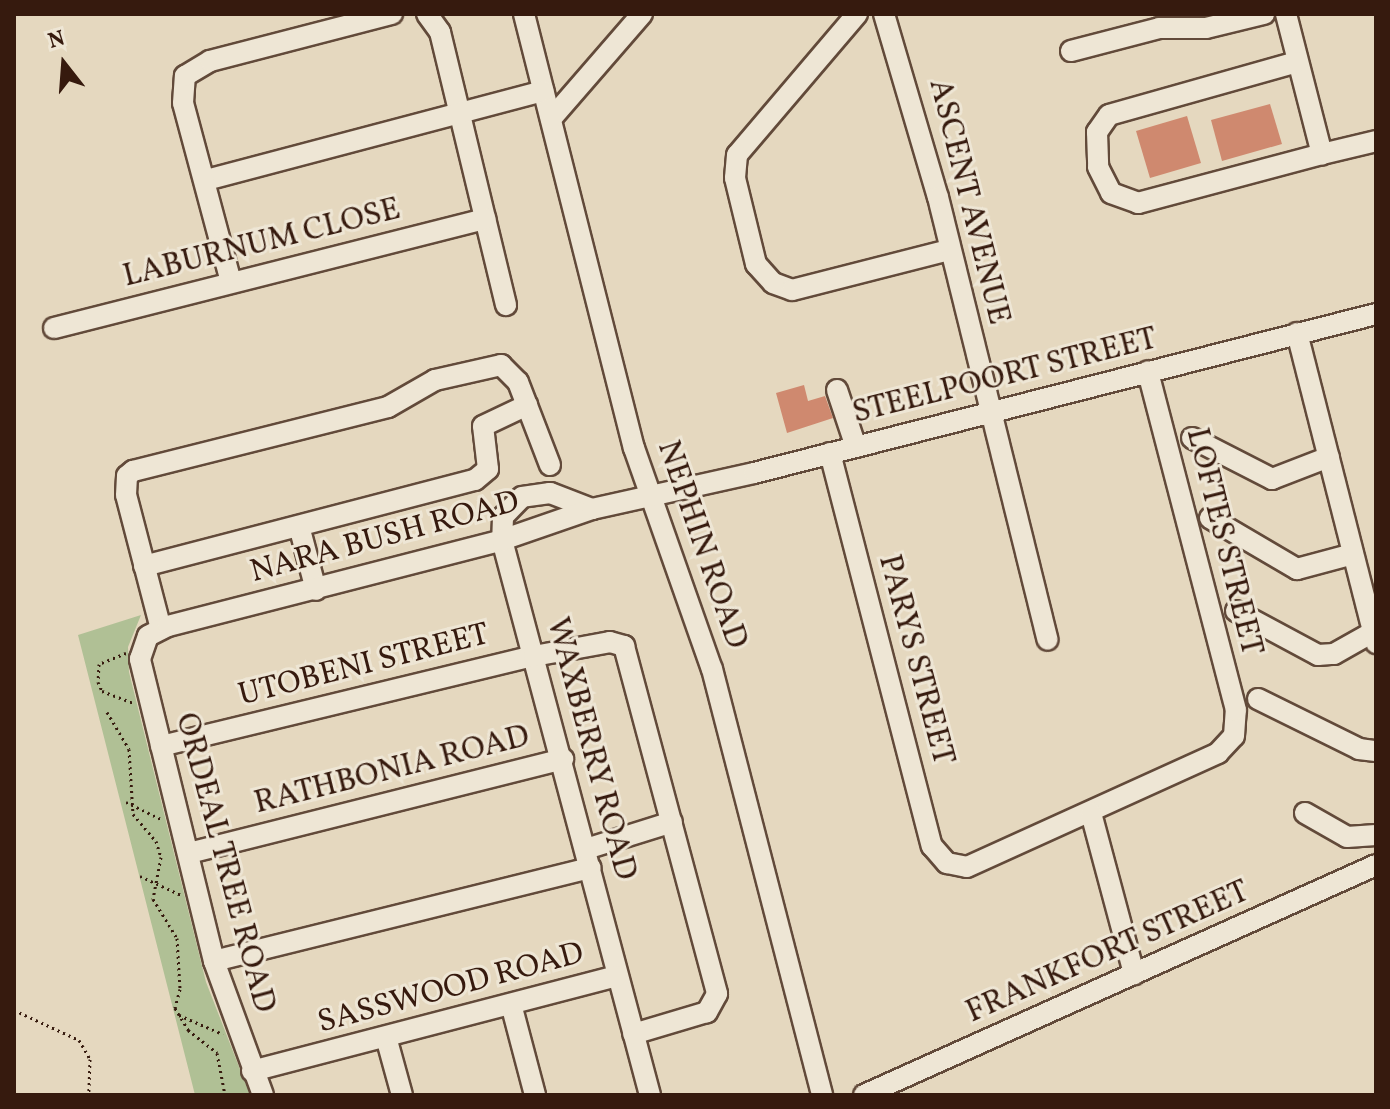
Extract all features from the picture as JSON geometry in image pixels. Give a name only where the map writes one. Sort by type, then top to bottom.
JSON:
[{"type":"street","points":[[231,282],[183,103],[183,82],[198,64],[392,14]]},
{"type":"street","points":[[427,14],[440,32],[506,305]]},
{"type":"street","name":"NEPHIN ROAD","points":[[524,14],[649,496],[716,683],[822,1095]]},
{"type":"street","points":[[551,119],[642,14]]},
{"type":"street","points":[[857,14],[737,155],[735,178],[756,264],[773,283],[792,290],[949,250]]},
{"type":"street","name":"ASCENT AVENUE","points":[[884,14],[912,96],[1048,640]]},
{"type":"street","points":[[1071,51],[1159,28],[1206,28],[1264,14]]},
{"type":"street","points":[[1286,14],[1322,154]]},
{"type":"street","points":[[1297,62],[1109,115],[1097,132],[1098,167],[1111,193],[1138,203],[1376,141]]},
{"type":"street","points":[[206,180],[543,91]]},
{"type":"street","name":"LABURNUM CLOSE","points":[[54,328],[485,219]]},
{"type":"street","name":"STEELPOORT STREET","points":[[649,496],[856,447],[1376,314]]},
{"type":"street","points":[[1236,611],[1318,655],[1334,654],[1375,637],[1297,333]]},
{"type":"street","points":[[161,629],[126,495],[127,476],[133,471],[388,407],[435,380],[490,366],[512,371],[550,465]]},
{"type":"street","name":"LOFTES STREET","points":[[1091,813],[1218,753],[1236,728],[1148,371]]},
{"type":"street","points":[[837,390],[856,447]]},
{"type":"street","points":[[144,566],[484,476],[488,469],[483,426],[527,405]]},
{"type":"street","points":[[1192,438],[1272,479],[1329,457]]},
{"type":"street","name":"PARYS STREET","points":[[830,453],[932,846],[941,859],[960,867],[1091,813]]},
{"type":"street","points":[[502,540],[503,517],[522,497],[550,493],[592,509]]},
{"type":"street","name":"NARA BUSH ROAD","points":[[141,648],[161,629],[502,540],[592,509],[649,496]]},
{"type":"street","points":[[1210,518],[1297,569],[1353,554]]},
{"type":"street","points":[[299,526],[316,590]]},
{"type":"street","name":"WAXBERRY ROAD","points":[[502,540],[563,759],[650,1095]]},
{"type":"street","name":"UTOBENI STREET","points":[[161,746],[534,656],[610,642],[624,646],[672,822]]},
{"type":"street","name":"ORDEAL TREE ROAD","points":[[141,648],[152,710],[214,961],[263,1095]]},
{"type":"street","points":[[1258,699],[1359,749],[1376,751]]},
{"type":"street","name":"RATHBONIA ROAD","points":[[189,853],[563,759]]},
{"type":"street","points":[[1091,813],[1134,974]]},
{"type":"street","points":[[1305,813],[1347,837],[1376,835]]},
{"type":"street","points":[[214,961],[588,858],[672,822],[717,1001],[707,1012],[633,1034]]},
{"type":"street","name":"FRANKFORT STREET","points":[[864,1095],[1376,865]]},
{"type":"street","name":"SASSWOOD ROAD","points":[[252,1071],[617,976]]},
{"type":"street","points":[[511,1004],[535,1095]]},
{"type":"street","points":[[386,1037],[402,1095]]},
{"type":"path","points":[[141,648],[105,659],[99,664],[98,682],[110,694],[152,710]]},
{"type":"path","points":[[107,712],[129,749],[133,814],[156,841],[161,857],[154,884],[155,907],[177,938],[179,1015],[217,1053],[225,1095]]},
{"type":"path","points":[[126,802],[159,818],[180,820]]},
{"type":"path","points":[[140,876],[154,884],[200,899]]},
{"type":"path","points":[[14,1010],[79,1040],[90,1059],[89,1095]]},
{"type":"path","points":[[179,1015],[205,1029],[238,1033]]},
{"type":"green space","points":[[141,615],[128,647],[129,672],[206,982],[250,1095],[195,1095],[78,635]]},
{"type":"building","points":[[1270,104],[1282,144],[1222,161],[1211,120]]},
{"type":"building","points":[[1187,116],[1201,163],[1150,178],[1136,131]]},
{"type":"building","points":[[804,385],[808,401],[825,396],[833,418],[787,433],[776,393]]}]
